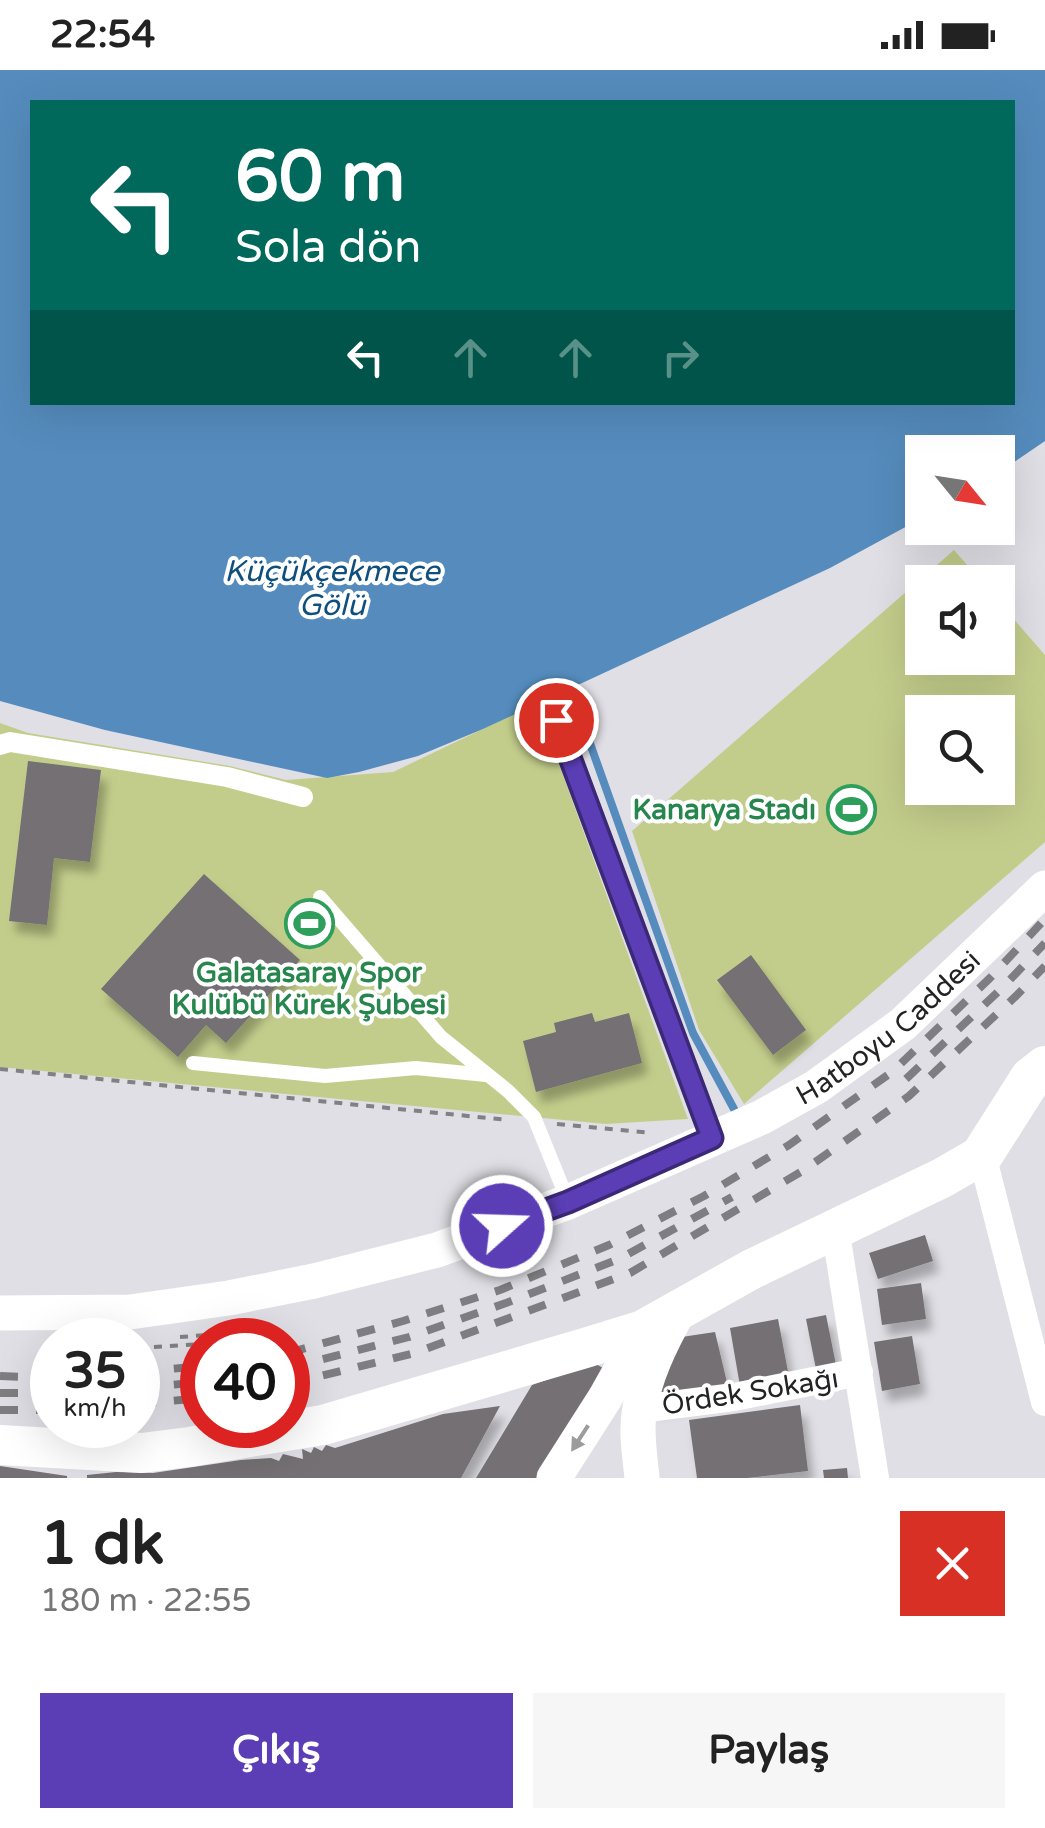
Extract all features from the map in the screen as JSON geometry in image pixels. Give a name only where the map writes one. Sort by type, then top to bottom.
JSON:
[{"type":"main road","points":[[982,1154],[1031,1078],[1045,1067]]},
{"type":"main road","points":[[0,1446],[142,1453],[324,1425],[643,1330],[752,1269],[942,1178],[1045,1110]]},
{"type":"street","points":[[0,745],[10,742],[228,777],[304,796]]},
{"type":"street","name":"Hatboyu Caddesi","points":[[0,1313],[130,1312],[230,1298],[436,1250],[568,1202],[762,1117],[816,1087],[903,1024],[1045,888]]},
{"type":"street","points":[[982,1154],[1045,1402]]},
{"type":"street","points":[[835,1228],[875,1478]]},
{"type":"street","points":[[642,1478],[640,1408],[659,1350],[679,1310]]},
{"type":"street","points":[[554,1478],[643,1330]]},
{"type":"street","points":[[585,1348],[600,1348],[612,1360],[613,1384]]},
{"type":"street","name":"Ördek Sokağı","points":[[640,1408],[734,1397],[860,1372]]},
{"type":"lane","points":[[556,720],[712,1138]]},
{"type":"lane","points":[[320,897],[441,1038],[534,1117],[568,1202]]},
{"type":"lane","points":[[193,1064],[325,1076],[416,1068],[488,1076]]},
{"type":"path","points":[[0,1069],[657,1134]]},
{"type":"path","points":[[170,1338],[180,1337]]},
{"type":"green space","name":"Kanarya Stadı","points":[[954,550],[967,565],[937,565]]},
{"type":"green space","name":"Kanarya Stadı","points":[[905,593],[905,675],[1015,675],[1015,621],[1045,655],[1045,842],[744,1104],[699,1030],[632,831]]},
{"type":"green space","name":"Galatasaray Spor Kulübü Kürek Şubesi","points":[[536,701],[688,1119],[606,1124],[0,1067],[0,723],[28,733],[230,766],[286,780],[393,772]]},
{"type":"water","name":"Küçükçekmece Gölü","points":[[0,70],[1045,70],[1045,441],[1015,461],[1015,435],[905,435],[905,527],[830,568],[483,729],[418,756],[327,778],[105,730],[0,701]]},
{"type":"building","points":[[28,761],[101,770],[90,862],[54,858],[47,925],[9,921]]},
{"type":"building","points":[[204,874],[300,960],[226,1043],[206,1025],[178,1057],[101,989]]},
{"type":"building","points":[[751,955],[806,1030],[773,1055],[717,980]]},
{"type":"building","points":[[592,1013],[595,1022],[629,1013],[642,1063],[536,1092],[523,1041],[556,1032],[554,1023]]},
{"type":"building","points":[[925,1235],[933,1261],[878,1279],[869,1253]]},
{"type":"building","points":[[921,1283],[926,1319],[882,1325],[877,1289]]},
{"type":"building","points":[[826,1315],[836,1365],[816,1369],[806,1319]]},
{"type":"building","points":[[778,1319],[789,1377],[740,1386],[730,1328]]},
{"type":"building","points":[[715,1332],[729,1391],[651,1405],[675,1338]]},
{"type":"building","points":[[912,1336],[920,1384],[882,1391],[874,1342]]},
{"type":"building","points":[[594,1363],[605,1369],[539,1478],[476,1478],[532,1385]]},
{"type":"building","points":[[800,1405],[808,1471],[747,1478],[697,1478],[689,1420]]},
{"type":"building","points":[[500,1406],[461,1478],[87,1478],[241,1460],[279,1461],[283,1454],[303,1459],[302,1449],[311,1453],[314,1447],[322,1451],[326,1445],[335,1448],[443,1414]]},
{"type":"building","points":[[0,1466],[67,1476],[67,1478],[0,1478]]},
{"type":"building","points":[[847,1468],[848,1478],[824,1478],[823,1470]]},
{"type":"waterway","points":[[587,735],[693,1033],[734,1109]]},
{"type":"railway","points":[[310,1347],[500,1290],[609,1245],[704,1196],[789,1145],[892,1072],[1045,919]]},
{"type":"railway","points":[[906,1079],[1045,943]]},
{"type":"railway","points":[[310,1379],[415,1353],[630,1273],[804,1170],[909,1096],[1045,966]]},
{"type":"railway","points":[[310,1362],[409,1337],[619,1259],[732,1197]]},
{"type":"railway","points":[[160,1370],[180,1368]]},
{"type":"railway","points":[[0,1376],[30,1377]]},
{"type":"railway","points":[[160,1386],[180,1384]]},
{"type":"railway","points":[[0,1393],[30,1393]]},
{"type":"railway","points":[[160,1402],[180,1400]]},
{"type":"railway","points":[[0,1410],[30,1410]]},
{"type":"place","name":"Kanarya Stadı","points":[[851,809]]},
{"type":"place","name":"Galatasaray Spor Kulübü Kürek Şubesi","points":[[309,924]]},
{"type":"route","points":[[502,1226],[568,1202],[712,1138],[556,720]]}]
